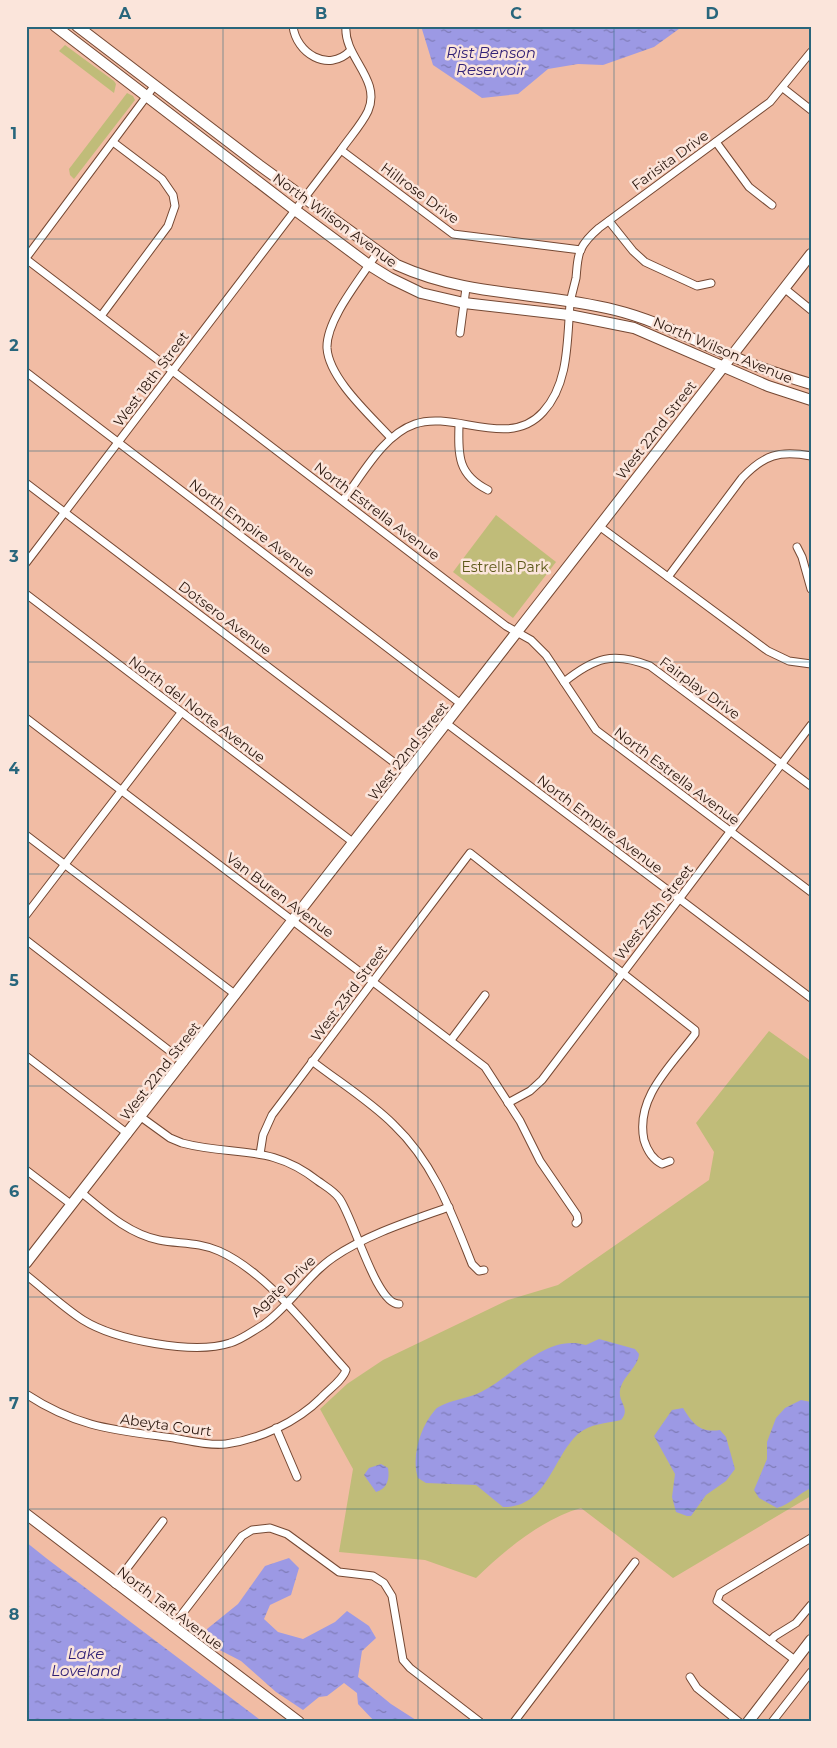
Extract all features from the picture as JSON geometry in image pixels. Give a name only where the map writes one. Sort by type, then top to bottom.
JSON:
[{"type":"main road","name":"North Wilson Avenue","points":[[55,26],[369,265],[421,293],[464,303],[569,315],[634,328],[768,386],[811,400]]},
{"type":"main road","name":"North Wilson Avenue","points":[[77,26],[377,253],[420,276],[466,288],[570,301],[615,310],[646,319],[733,357],[811,384]]},
{"type":"main road","points":[[64,33],[74,32],[100,50],[114,54]]},
{"type":"main road","name":"West 22nd Street","points":[[26,1263],[599,526],[733,357],[811,254]]},
{"type":"main road","name":"North Taft Avenue","points":[[26,1514],[115,1584],[299,1722]]},
{"type":"main road","points":[[748,1722],[811,1640]]},
{"type":"street","points":[[293,26],[295,38],[301,47],[313,57],[334,60],[346,55],[350,51]]},
{"type":"street","points":[[304,198],[341,150],[367,112],[371,102],[369,85],[346,40],[346,26]]},
{"type":"street","name":"Farisita Drive","points":[[569,315],[570,301],[581,250],[592,235],[609,220],[764,107],[783,88],[811,52]]},
{"type":"street","points":[[26,258],[155,85]]},
{"type":"street","points":[[783,88],[811,110]]},
{"type":"street","points":[[102,316],[168,226],[174,206],[173,194],[162,179],[113,142]]},
{"type":"street","points":[[716,142],[749,187],[772,205]]},
{"type":"street","name":"Hillrose Drive","points":[[341,150],[453,234],[581,250]]},
{"type":"street","name":"West 18th Street","points":[[26,563],[304,198]]},
{"type":"street","points":[[609,220],[632,251],[645,262],[697,286],[711,283]]},
{"type":"street","points":[[377,253],[342,306],[330,332],[327,347],[331,363],[341,380],[391,438]]},
{"type":"street","name":"North Estrella Avenue","points":[[26,258],[537,646],[596,730],[811,892]]},
{"type":"street","points":[[460,333],[466,288]]},
{"type":"street","points":[[784,288],[811,310]]},
{"type":"street","points":[[343,500],[391,438],[417,423],[438,422],[505,428],[531,422],[540,416],[553,399],[561,381],[569,315]]},
{"type":"street","name":"North Empire Avenue","points":[[26,372],[461,704]]},
{"type":"street","points":[[459,425],[458,448],[463,466],[472,480],[488,490]]},
{"type":"street","points":[[668,577],[742,478],[756,463],[775,455],[811,456]]},
{"type":"street","name":"Dotsero Avenue","points":[[26,483],[408,773]]},
{"type":"street","points":[[599,526],[778,658],[811,664]]},
{"type":"street","points":[[797,547],[802,557],[811,588]]},
{"type":"street","name":"North del Norte Avenue","points":[[26,594],[354,843]]},
{"type":"street","name":"Fairplay Drive","points":[[564,682],[581,668],[601,660],[613,658],[635,660],[660,672],[811,786]]},
{"type":"street","points":[[26,915],[181,713]]},
{"type":"street","name":"Van Buren Avenue","points":[[26,718],[485,1067],[508,1102],[540,1161],[579,1217],[576,1223]]},
{"type":"street","name":"North Empire Avenue","points":[[446,723],[811,998]]},
{"type":"street","name":"West 25th Street","points":[[508,1102],[536,1087],[680,900],[811,725]]},
{"type":"street","points":[[26,835],[236,995]]},
{"type":"street","name":"West 23rd Street","points":[[260,1154],[263,1135],[270,1119],[470,854],[623,973]]},
{"type":"street","points":[[26,940],[184,1062]]},
{"type":"street","points":[[623,973],[695,1030],[695,1034],[651,1092],[645,1111],[643,1127],[645,1144],[655,1159],[662,1164],[670,1161]]},
{"type":"street","points":[[451,1040],[485,995]]},
{"type":"street","points":[[26,1056],[128,1134]]},
{"type":"street","points":[[312,1061],[379,1111],[404,1135],[433,1174],[449,1206],[472,1264],[480,1270],[484,1270]]},
{"type":"street","points":[[141,1117],[170,1138],[182,1143],[260,1154],[292,1163],[334,1194],[343,1206],[369,1266],[386,1295],[393,1303],[400,1304]]},
{"type":"street","points":[[26,1170],[72,1205]]},
{"type":"street","points":[[82,1193],[109,1215],[140,1234],[159,1240],[202,1245],[228,1256],[248,1270],[285,1304]]},
{"type":"street","name":"Agate Drive","points":[[26,1275],[83,1320],[98,1327],[147,1342],[198,1348],[232,1343],[264,1324],[320,1268],[345,1250],[449,1206]]},
{"type":"street","name":"Abeyta Court","points":[[26,1394],[74,1419],[138,1435],[219,1444],[249,1438],[276,1428],[305,1413],[346,1370],[285,1304]]},
{"type":"street","points":[[276,1428],[297,1476]]},
{"type":"street","points":[[115,1584],[163,1521]]},
{"type":"street","points":[[172,1627],[242,1536],[263,1528],[282,1531],[339,1572],[373,1576],[384,1583],[392,1596],[403,1660],[410,1668],[480,1722]]},
{"type":"street","points":[[795,1660],[717,1602],[720,1593],[811,1538]]},
{"type":"street","points":[[514,1722],[635,1562]]},
{"type":"street","points":[[770,1641],[796,1623],[811,1605]]},
{"type":"street","points":[[772,1722],[811,1672]]},
{"type":"street","points":[[690,1677],[697,1688],[739,1722]]},
{"type":"green space","points":[[65,45],[114,81],[116,84],[114,93],[59,51]]},
{"type":"green space","points":[[127,93],[133,96],[135,100],[74,179],[70,175],[69,169]]},
{"type":"green space","name":"Estrella Park","points":[[496,515],[556,562],[513,618],[453,572]]},
{"type":"green space","points":[[769,1031],[811,1061],[811,1496],[673,1578],[581,1508],[566,1513],[538,1528],[512,1546],[476,1578],[425,1560],[339,1552],[353,1469],[320,1409],[347,1384],[383,1360],[508,1300],[558,1285],[709,1180],[714,1152],[696,1123]]},
{"type":"water","name":"Rist Benson Reservoir","points":[[421,26],[683,26],[654,47],[603,65],[578,64],[548,69],[518,94],[482,98],[433,65]]},
{"type":"water","points":[[599,1339],[635,1349],[639,1354],[636,1363],[624,1380],[620,1390],[625,1409],[624,1416],[621,1420],[593,1426],[578,1434],[569,1444],[539,1491],[530,1499],[518,1505],[503,1507],[476,1485],[426,1483],[418,1478],[416,1452],[418,1442],[425,1425],[438,1407],[481,1392],[544,1350],[557,1345],[571,1343],[586,1345]]},
{"type":"water","points":[[801,1400],[811,1402],[811,1488],[777,1508],[759,1498],[754,1490],[767,1459],[767,1442],[776,1418],[785,1408]]},
{"type":"water","points":[[683,1408],[690,1419],[702,1429],[720,1430],[726,1437],[735,1469],[726,1481],[706,1495],[691,1516],[676,1512],[672,1497],[675,1474],[654,1436],[672,1410]]},
{"type":"water","points":[[381,1464],[388,1468],[389,1476],[383,1489],[376,1492],[364,1475],[369,1468]]},
{"type":"water","name":"Lake Loveland","points":[[26,1542],[46,1558],[263,1722],[26,1722]]},
{"type":"water","points":[[289,1558],[299,1568],[291,1595],[270,1605],[264,1619],[278,1632],[303,1639],[335,1622],[347,1611],[369,1626],[376,1638],[362,1651],[358,1677],[391,1704],[419,1722],[375,1722],[358,1704],[357,1693],[344,1683],[327,1696],[319,1697],[303,1710],[276,1692],[241,1661],[208,1644],[207,1629],[238,1604],[265,1566]]}]
